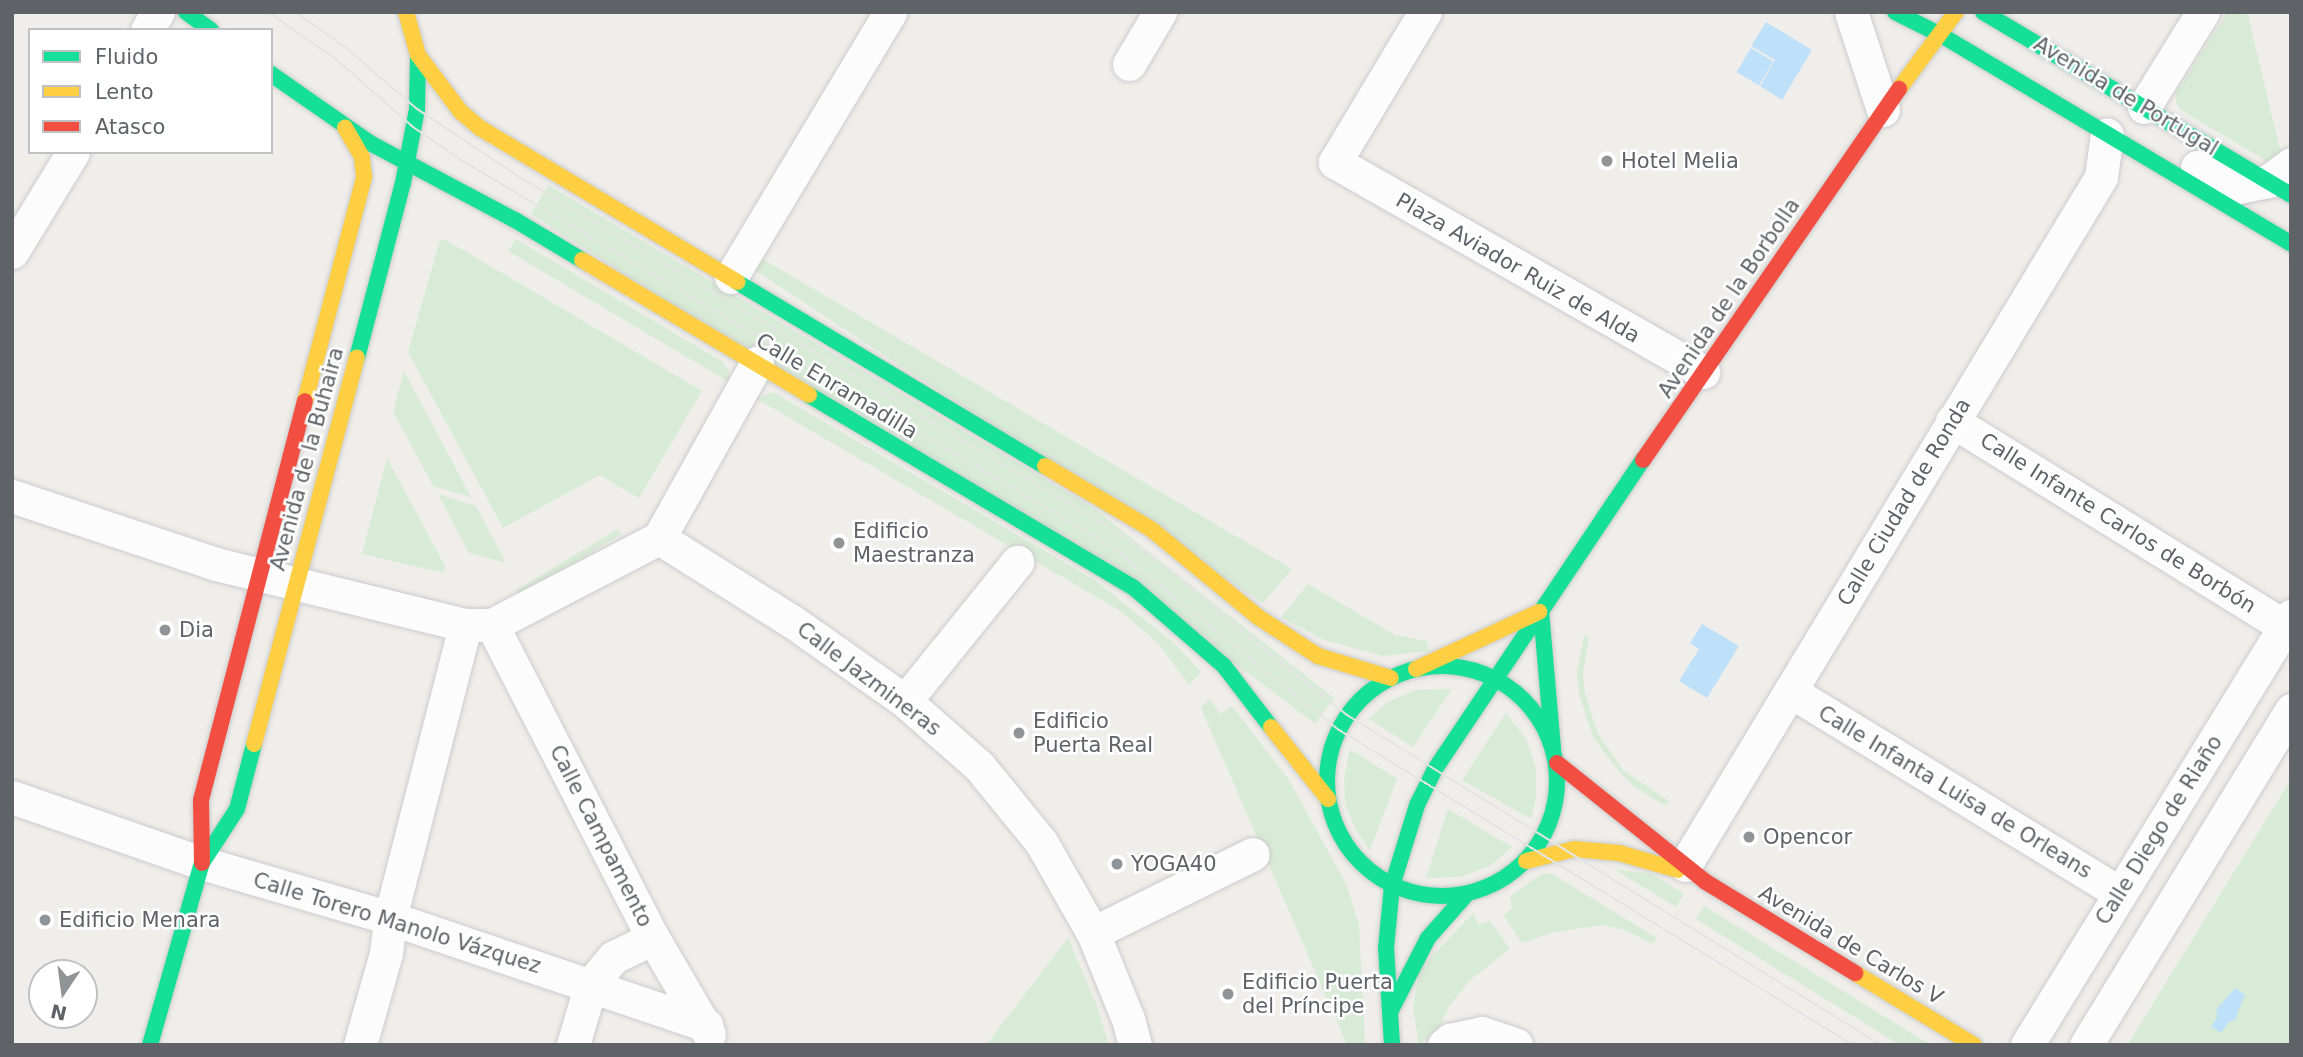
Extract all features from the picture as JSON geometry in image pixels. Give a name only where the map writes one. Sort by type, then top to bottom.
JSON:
[{"type":"main road","points":[[186,12],[208,28]]},
{"type":"main road","points":[[407,12],[418,55]]},
{"type":"main road","name":"Avenida de Portugal","points":[[1895,12],[1941,35],[2288,240]]},
{"type":"main road","name":"Avenida de la Borbolla","points":[[1392,1045],[1388,1017],[1386,948],[1392,886],[1417,805],[1451,742],[1883,110],[1956,12]]},
{"type":"main road","name":"Avenida de Portugal","points":[[1983,12],[2144,107],[2283,180]]},
{"type":"main road","name":"Avenida de la Buhaira","points":[[202,863],[237,809],[407,164],[419,90],[418,55]]},
{"type":"main road","name":"Calle Enramadilla","points":[[418,55],[445,95],[480,128],[1152,529],[1258,617],[1318,656],[1391,678]]},
{"type":"main road","name":"Calle Enramadilla","points":[[273,75],[345,127],[407,164],[501,212],[1134,588],[1224,666],[1328,799]]},
{"type":"main road","name":"Avenida de la Buhaira","points":[[150,1045],[202,863],[201,800],[364,177],[362,157],[345,127]]},
{"type":"main road","points":[[1541,611],[1555,755],[1556,801],[1544,838],[1526,861],[1499,883],[1466,895],[1428,896],[1392,886],[1370,872],[1351,853],[1336,828],[1328,799],[1328,764],[1339,730],[1366,694],[1391,678],[1416,669],[1541,611]]},
{"type":"main road","points":[[1416,669],[1443,666],[1469,669],[1495,678],[1520,696],[1540,720],[1555,755]]},
{"type":"main road","name":"Avenida de Carlos V","points":[[1555,755],[1696,873],[1974,1045]]},
{"type":"main road","name":"Avenida de Carlos V","points":[[1526,861],[1563,850],[1619,852],[1696,873]]},
{"type":"main road","points":[[1388,1017],[1428,938],[1466,895]]},
{"type":"street","points":[[149,28],[158,12]]},
{"type":"street","points":[[731,276],[890,12]]},
{"type":"street","points":[[1129,64],[1160,12]]},
{"type":"street","name":"Plaza Aviador Ruiz de Alda","points":[[1425,12],[1335,162],[1703,372]]},
{"type":"street","points":[[1851,12],[1883,110]]},
{"type":"street","points":[[2144,107],[2203,12]]},
{"type":"street","name":"Avenida de Portugal","points":[[2012,77],[2069,90],[2233,188],[2283,180]]},
{"type":"street","name":"Calle Ciudad de Ronda","points":[[1696,873],[1790,691],[2101,177],[2107,134]]},
{"type":"street","points":[[12,252],[72,154]]},
{"type":"street","points":[[12,496],[260,575],[478,625],[659,538],[757,363]]},
{"type":"street","name":"Calle Infante Carlos de Borbón","points":[[1952,421],[2288,621]]},
{"type":"street","name":"Calle Jazmineras","points":[[659,538],[793,622],[905,701],[979,766],[1041,842],[1093,933],[1128,1019],[1135,1045]]},
{"type":"street","points":[[905,701],[1017,562]]},
{"type":"street","name":"Calle Diego de Riaño","points":[[2027,1045],[2288,621]]},
{"type":"street","points":[[360,1045],[386,953],[390,918],[478,625]]},
{"type":"street","name":"Calle Campamento","points":[[478,625],[710,1035]]},
{"type":"street","name":"Calle Infanta Luisa de Orleans","points":[[1790,691],[2120,893]]},
{"type":"street","points":[[2086,1045],[2291,710]]},
{"type":"street","name":"Calle Torero Manolo Vázquez","points":[[12,797],[202,863],[390,918],[592,984],[710,1035]]},
{"type":"street","points":[[1093,933],[1254,854]]},
{"type":"street","points":[[573,1045],[592,984],[614,957],[653,938]]},
{"type":"street","points":[[1444,1045],[1450,1040],[1482,1033],[1517,1045]]},
{"type":"green space","points":[[2228,12],[2248,15],[2281,154],[2270,163],[2181,110],[2176,102],[2176,93]]},
{"type":"green space","points":[[548,185],[1092,507],[1334,698],[1315,724],[1251,675],[531,214]]},
{"type":"green space","points":[[516,239],[723,362],[729,371],[729,382],[508,251]]},
{"type":"green space","points":[[440,240],[446,240],[702,391],[639,498],[600,475],[503,528],[408,352]]},
{"type":"green space","points":[[759,257],[1292,569],[1263,603],[756,271]]},
{"type":"green space","points":[[404,371],[471,497],[433,486],[393,411]]},
{"type":"green space","points":[[773,392],[1096,581],[1174,643],[1201,672],[1189,685],[1158,643],[1119,610],[757,399]]},
{"type":"green space","points":[[387,458],[445,566],[444,573],[362,554]]},
{"type":"green space","points":[[438,494],[476,506],[506,563],[469,553]]},
{"type":"green space","points":[[618,529],[621,534],[519,595],[516,590]]},
{"type":"green space","points":[[1308,584],[1395,635],[1427,641],[1429,651],[1383,656],[1324,640],[1281,617]]},
{"type":"green space","points":[[1584,635],[1589,636],[1583,673],[1585,694],[1598,734],[1623,770],[1669,801],[1666,806],[1636,788],[1620,773],[1593,737],[1579,694],[1577,673]]},
{"type":"green space","points":[[1452,689],[1413,747],[1369,719],[1388,702],[1415,690]]},
{"type":"green space","points":[[1209,699],[1221,714],[1232,706],[1289,780],[1346,884],[1359,924],[1365,1045],[1347,1045],[1201,708]]},
{"type":"green space","points":[[1506,713],[1526,739],[1536,769],[1536,798],[1531,819],[1462,780]]},
{"type":"green space","points":[[1350,749],[1397,779],[1370,850],[1355,829],[1345,803],[1344,777]]},
{"type":"green space","points":[[2291,779],[2291,1045],[2131,1045],[2130,1041]]},
{"type":"green space","points":[[1448,809],[1512,847],[1490,866],[1460,877],[1426,878]]},
{"type":"green space","points":[[1614,869],[1652,874],[1684,894],[1676,907]]},
{"type":"green space","points":[[1543,873],[1552,874],[1657,938],[1652,944],[1625,930],[1602,925],[1551,933],[1522,943],[1503,915],[1512,909],[1510,897]]},
{"type":"green space","points":[[1704,906],[1931,1045],[1900,1045],[1696,919]]},
{"type":"green space","points":[[1473,913],[1478,924],[1490,921],[1510,949],[1470,980],[1450,1005],[1438,1030],[1419,1045],[1413,1006],[1420,969]]},
{"type":"green space","points":[[1068,938],[1097,1006],[1109,1045],[986,1045]]},
{"type":"water","points":[[1766,22],[1812,50],[1782,100],[1760,86],[1775,60],[1751,46]]},
{"type":"water","points":[[1751,48],[1773,61],[1759,85],[1737,72]]},
{"type":"water","points":[[1702,624],[1739,646],[1707,698],[1679,681],[1699,649],[1690,643]]},
{"type":"water","points":[[2235,988],[2245,995],[2235,1020],[2229,1022],[2221,1033],[2211,1027],[2218,1016],[2216,1010]]},
{"type":"tram line","points":[[268,12],[337,60],[413,127],[461,160],[1112,547],[1339,730],[1853,1045]]},
{"type":"tram line","points":[[295,12],[345,47],[417,109],[521,178],[1119,533],[1181,578],[1249,637],[1347,715],[1881,1045]]},
{"type":"traffic: fast","points":[[186,12],[208,28]]},
{"type":"traffic: fast","points":[[1895,12],[1941,35],[2291,244]]},
{"type":"traffic: fast","points":[[1983,12],[2291,195]]},
{"type":"traffic: fast","points":[[357,358],[403,183],[417,109],[418,55]]},
{"type":"traffic: fast","points":[[273,75],[370,143],[515,220],[582,260]]},
{"type":"traffic: fast","points":[[737,282],[1045,466]]},
{"type":"traffic: fast","points":[[809,395],[1134,588],[1224,666],[1271,727]]},
{"type":"traffic: fast","points":[[1392,1045],[1386,948],[1392,886],[1417,805],[1435,769],[1643,460]]},
{"type":"traffic: fast","points":[[1541,611],[1553,748]]},
{"type":"traffic: fast","points":[[1442,666],[1464,668],[1486,675],[1506,685],[1531,708],[1552,748],[1557,781],[1555,803],[1548,825],[1538,845],[1515,870],[1475,891],[1442,896],[1420,894],[1398,887],[1378,877],[1353,854],[1332,814],[1327,781],[1329,759],[1336,737],[1346,717],[1369,692],[1409,671],[1442,666]]},
{"type":"traffic: fast","points":[[150,1045],[202,863],[237,809],[254,744]]},
{"type":"traffic: fast","points":[[1390,1012],[1428,938],[1466,895]]},
{"type":"traffic: slow","points":[[406,12],[418,55],[461,112],[480,128],[737,282]]},
{"type":"traffic: slow","points":[[1899,89],[1956,12]]},
{"type":"traffic: slow","points":[[305,401],[364,177],[362,157],[345,127]]},
{"type":"traffic: slow","points":[[582,260],[809,395]]},
{"type":"traffic: slow","points":[[254,744],[357,358]]},
{"type":"traffic: slow","points":[[1045,466],[1151,529],[1258,617],[1318,656],[1391,678]]},
{"type":"traffic: slow","points":[[1416,669],[1539,612]]},
{"type":"traffic: slow","points":[[1271,727],[1328,799]]},
{"type":"traffic: slow","points":[[1526,861],[1574,849],[1619,853],[1678,870]]},
{"type":"traffic: slow","points":[[1855,973],[1974,1045]]},
{"type":"traffic: jam","points":[[1643,460],[1899,89]]},
{"type":"traffic: jam","points":[[202,863],[201,800],[305,401]]},
{"type":"traffic: jam","points":[[1557,763],[1706,882],[1855,973]]},
{"type":"place","name":"Hotel Melia","points":[[1607,161]]},
{"type":"place","name":"Edificio Maestranza","points":[[839,543]]},
{"type":"place","name":"Dia","points":[[165,630]]},
{"type":"place","name":"Edificio Puerta Real","points":[[1019,733]]},
{"type":"place","name":"Opencor","points":[[1749,837]]},
{"type":"place","name":"YOGA40","points":[[1117,864]]},
{"type":"place","name":"Edificio Menara","points":[[45,920]]},
{"type":"place","name":"Edificio Puerta del Príncipe","points":[[1228,994]]}]
